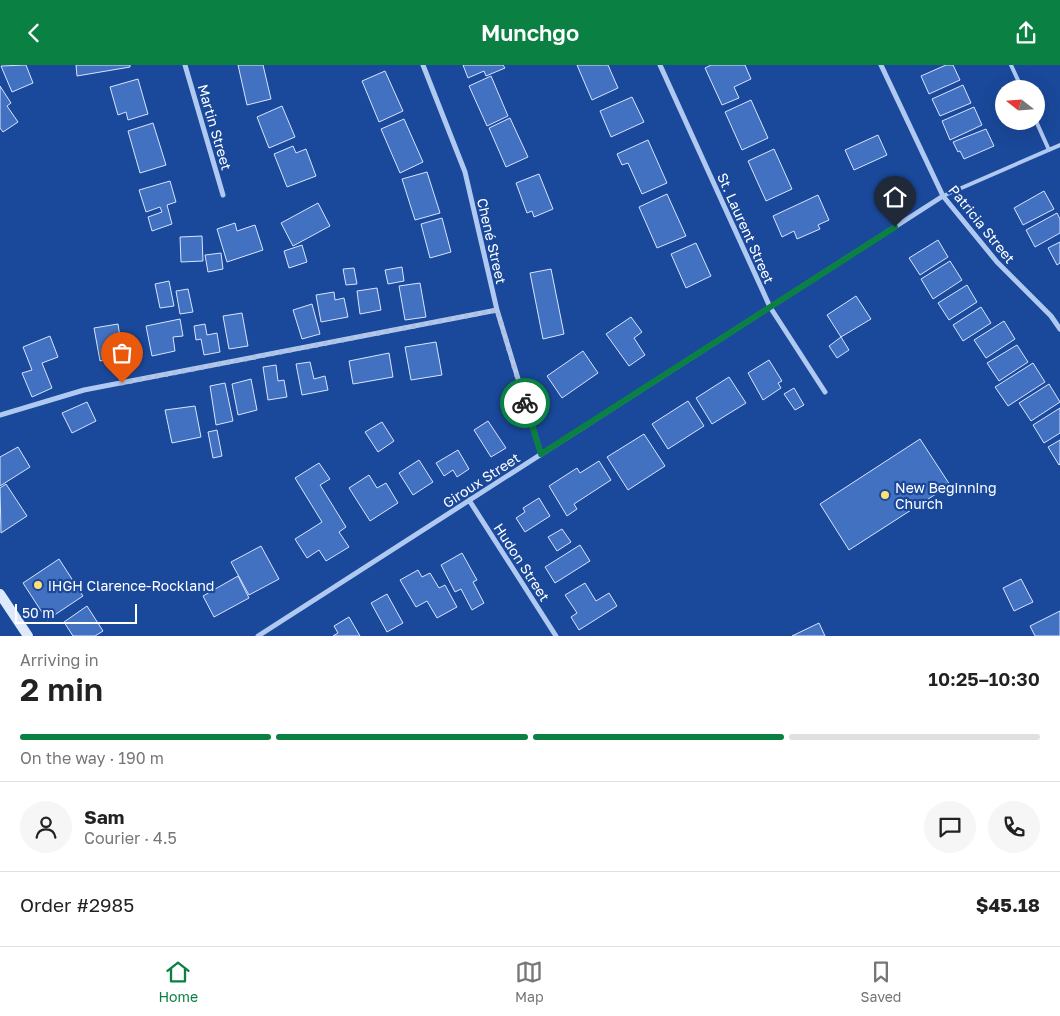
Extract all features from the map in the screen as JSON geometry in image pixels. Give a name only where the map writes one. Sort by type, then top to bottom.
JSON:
[{"type":"main road","points":[[0,594],[28,636]]},
{"type":"street","name":"Martin Street","points":[[185,65],[223,195]]},
{"type":"street","name":"Chené Street","points":[[423,65],[465,172],[497,310],[541,454]]},
{"type":"street","name":"St. Laurent Street","points":[[660,65],[770,307],[826,392]]},
{"type":"street","name":"Patricia Street","points":[[881,65],[942,196],[997,262],[1051,316],[1060,329]]},
{"type":"street","name":"Giroux Street","points":[[258,636],[942,196]]},
{"type":"street","points":[[0,415],[84,390],[497,310]]},
{"type":"street","name":"Hudon Street","points":[[469,501],[556,636]]},
{"type":"lane","points":[[1011,65],[1018,80]]},
{"type":"lane","points":[[1040,130],[1049,150]]},
{"type":"lane","points":[[942,196],[1060,145]]},
{"type":"building","points":[[26,65],[33,83],[12,92],[1,66]]},
{"type":"building","points":[[76,65],[130,65],[130,67],[77,76]]},
{"type":"building","points":[[238,65],[263,65],[271,99],[247,105]]},
{"type":"building","points":[[463,65],[503,65],[505,68],[486,76],[484,71],[468,78]]},
{"type":"building","points":[[577,65],[608,65],[618,88],[592,100]]},
{"type":"building","points":[[711,65],[745,65],[751,79],[734,87],[739,98],[722,105],[705,68]]},
{"type":"building","points":[[946,65],[953,65],[960,80],[929,94],[921,76]]},
{"type":"building","points":[[385,71],[403,111],[379,122],[362,81]]},
{"type":"building","points":[[491,76],[508,116],[487,126],[469,86]]},
{"type":"building","points":[[138,79],[148,114],[128,120],[126,112],[118,115],[110,87]]},
{"type":"building","points":[[963,85],[971,103],[940,116],[932,99]]},
{"type":"building","points":[[0,86],[11,103],[7,106],[18,122],[3,132],[0,128]]},
{"type":"building","points":[[632,97],[644,122],[611,137],[600,111]]},
{"type":"building","points":[[751,100],[768,138],[742,150],[725,112]]},
{"type":"building","points":[[282,106],[295,137],[269,148],[257,117]]},
{"type":"building","points":[[974,107],[982,125],[950,140],[942,121]]},
{"type":"building","points":[[510,118],[528,157],[506,167],[489,128]]},
{"type":"building","points":[[404,119],[423,162],[400,173],[381,129]]},
{"type":"building","points":[[153,123],[166,165],[140,173],[128,131]]},
{"type":"building","points":[[986,129],[994,146],[964,159],[953,142]]},
{"type":"building","points":[[878,135],[887,155],[854,170],[845,150]]},
{"type":"building","points":[[648,140],[667,183],[642,194],[628,163],[622,165],[617,154]]},
{"type":"building","points":[[293,146],[296,153],[306,149],[316,176],[287,187],[274,154]]},
{"type":"building","points":[[774,149],[792,189],[766,201],[748,161]]},
{"type":"building","points":[[427,172],[440,213],[415,220],[402,179]]},
{"type":"building","points":[[539,174],[553,209],[534,217],[532,211],[527,213],[516,183]]},
{"type":"building","points":[[170,181],[176,202],[167,205],[172,224],[152,231],[148,217],[162,212],[160,207],[146,212],[139,190]]},
{"type":"building","points":[[1044,191],[1054,209],[1023,225],[1014,208]]},
{"type":"building","points":[[667,194],[686,236],[657,248],[639,207]]},
{"type":"building","points":[[818,195],[829,220],[818,225],[820,229],[797,239],[794,231],[782,237],[773,216]]},
{"type":"building","points":[[318,203],[330,226],[293,246],[281,223]]},
{"type":"building","points":[[1057,213],[1060,219],[1060,233],[1035,247],[1026,230]]},
{"type":"building","points":[[442,218],[451,252],[430,258],[421,224]]},
{"type":"building","points":[[235,223],[237,231],[255,225],[263,250],[227,262],[217,229]]},
{"type":"building","points":[[202,236],[203,261],[181,262],[180,237]]},
{"type":"building","points":[[938,240],[948,257],[920,275],[909,258]]},
{"type":"building","points":[[1060,242],[1060,263],[1057,265],[1048,248]]},
{"type":"building","points":[[696,243],[711,276],[686,288],[671,254]]},
{"type":"building","points":[[302,245],[307,262],[289,268],[284,251]]},
{"type":"building","points":[[221,253],[223,269],[208,272],[205,255]]},
{"type":"building","points":[[950,261],[962,280],[933,299],[921,279]]},
{"type":"building","points":[[402,267],[404,281],[388,284],[385,270]]},
{"type":"building","points":[[354,268],[357,284],[346,285],[343,269]]},
{"type":"building","points":[[551,269],[564,334],[543,339],[530,273]]},
{"type":"building","points":[[169,281],[174,306],[160,308],[155,284]]},
{"type":"building","points":[[420,283],[426,317],[405,320],[399,286]]},
{"type":"building","points":[[967,285],[977,302],[949,320],[938,303]]},
{"type":"building","points":[[377,288],[381,310],[360,314],[357,291]]},
{"type":"building","points":[[188,289],[193,312],[180,314],[176,291]]},
{"type":"building","points":[[334,292],[335,300],[344,298],[348,317],[321,322],[316,295]]},
{"type":"building","points":[[856,296],[871,319],[841,337],[827,315]]},
{"type":"building","points":[[312,304],[320,334],[302,339],[293,310]]},
{"type":"building","points":[[981,307],[991,323],[963,341],[953,325]]},
{"type":"building","points":[[242,313],[248,346],[229,349],[223,316]]},
{"type":"building","points":[[631,317],[642,332],[634,338],[645,355],[629,366],[606,334]]},
{"type":"building","points":[[180,319],[183,336],[173,337],[175,351],[152,356],[146,326]]},
{"type":"building","points":[[1004,321],[1015,339],[986,358],[974,340]]},
{"type":"building","points":[[118,324],[123,356],[100,361],[94,328]]},
{"type":"building","points":[[205,324],[207,335],[217,333],[220,352],[204,355],[201,339],[196,340],[194,326]]},
{"type":"building","points":[[50,336],[58,357],[42,363],[52,388],[32,397],[22,373],[32,370],[23,347]]},
{"type":"building","points":[[841,337],[849,350],[837,358],[829,346]]},
{"type":"building","points":[[436,342],[442,375],[411,380],[405,347]]},
{"type":"building","points":[[1017,345],[1028,362],[999,381],[987,363]]},
{"type":"building","points":[[583,351],[598,373],[562,398],[547,376]]},
{"type":"building","points":[[389,353],[393,377],[353,384],[349,361]]},
{"type":"building","points":[[769,360],[782,381],[778,383],[781,388],[763,400],[748,373]]},
{"type":"building","points":[[310,362],[314,379],[325,376],[328,390],[302,395],[296,364]]},
{"type":"building","points":[[1033,363],[1045,382],[1008,406],[995,387]]},
{"type":"building","points":[[276,365],[278,381],[284,380],[287,397],[268,400],[263,367]]},
{"type":"building","points":[[729,377],[746,403],[712,424],[696,398]]},
{"type":"building","points":[[251,379],[257,410],[238,415],[232,384]]},
{"type":"building","points":[[225,383],[233,421],[216,425],[210,386]]},
{"type":"building","points":[[1049,384],[1060,402],[1031,421],[1019,403]]},
{"type":"building","points":[[794,388],[804,405],[795,410],[784,394]]},
{"type":"building","points":[[688,401],[704,426],[668,449],[652,424]]},
{"type":"building","points":[[87,402],[96,421],[72,433],[62,413]]},
{"type":"building","points":[[195,406],[201,437],[172,443],[165,410]]},
{"type":"building","points":[[1060,408],[1060,433],[1044,443],[1033,425]]},
{"type":"building","points":[[488,421],[506,448],[491,457],[474,430]]},
{"type":"building","points":[[382,422],[394,441],[378,452],[365,432]]},
{"type":"building","points":[[217,430],[222,456],[213,458],[208,432]]},
{"type":"building","points":[[644,434],[665,466],[628,490],[607,457]]},
{"type":"building","name":"New Beginning Church","points":[[920,439],[950,485],[849,550],[820,504]]},
{"type":"building","points":[[1060,440],[1060,464],[1059,465],[1048,447]]},
{"type":"building","points":[[18,447],[30,467],[0,486],[0,457]]},
{"type":"building","points":[[458,450],[469,469],[457,477],[453,470],[444,476],[436,463]]},
{"type":"building","points":[[419,460],[433,482],[413,495],[399,473]]},
{"type":"building","points":[[599,461],[611,480],[574,504],[577,509],[567,516],[549,486],[577,468],[580,473]]},
{"type":"building","points":[[319,463],[330,479],[320,485],[346,527],[339,532],[349,547],[326,561],[319,550],[307,558],[295,539],[322,522],[295,478]]},
{"type":"building","points":[[369,475],[377,488],[386,483],[398,503],[370,521],[349,488]]},
{"type":"building","points":[[6,484],[27,516],[1,533],[0,488]]},
{"type":"building","points":[[539,498],[550,516],[525,532],[516,518],[525,512],[523,508]]},
{"type":"building","points":[[562,529],[571,542],[557,551],[548,537]]},
{"type":"building","points":[[580,545],[590,561],[555,583],[545,567]]},
{"type":"building","points":[[261,546],[279,579],[249,595],[231,562]]},
{"type":"building","points":[[462,553],[477,580],[473,582],[484,603],[472,610],[461,589],[455,592],[441,565]]},
{"type":"building","points":[[59,559],[83,596],[47,620],[23,583]]},
{"type":"building","points":[[418,570],[422,577],[430,573],[439,588],[445,585],[457,607],[437,618],[427,601],[416,607],[400,580]]},
{"type":"building","points":[[238,576],[249,598],[214,617],[203,596]]},
{"type":"building","points":[[1021,579],[1033,602],[1014,611],[1003,588]]},
{"type":"building","points":[[585,583],[596,601],[609,593],[617,606],[579,630],[571,617],[577,613],[565,595]]},
{"type":"building","points":[[387,594],[403,623],[387,632],[371,603]]},
{"type":"building","points":[[87,606],[103,631],[95,636],[73,636],[64,622]]},
{"type":"building","points":[[1060,611],[1060,636],[1035,636],[1030,626]]},
{"type":"building","points":[[349,617],[360,636],[333,636],[338,633],[334,626]]},
{"type":"building","points":[[819,623],[825,636],[792,636]]},
{"type":"way so far","points":[[122,383],[497,310],[525,403]]},
{"type":"place","name":"New Beginning Church","points":[[885,495]]},
{"type":"place","name":"iHGH Clarence-Rockland","points":[[38,585]]},
{"type":"route","points":[[525,403],[541,454],[895,227]]}]
